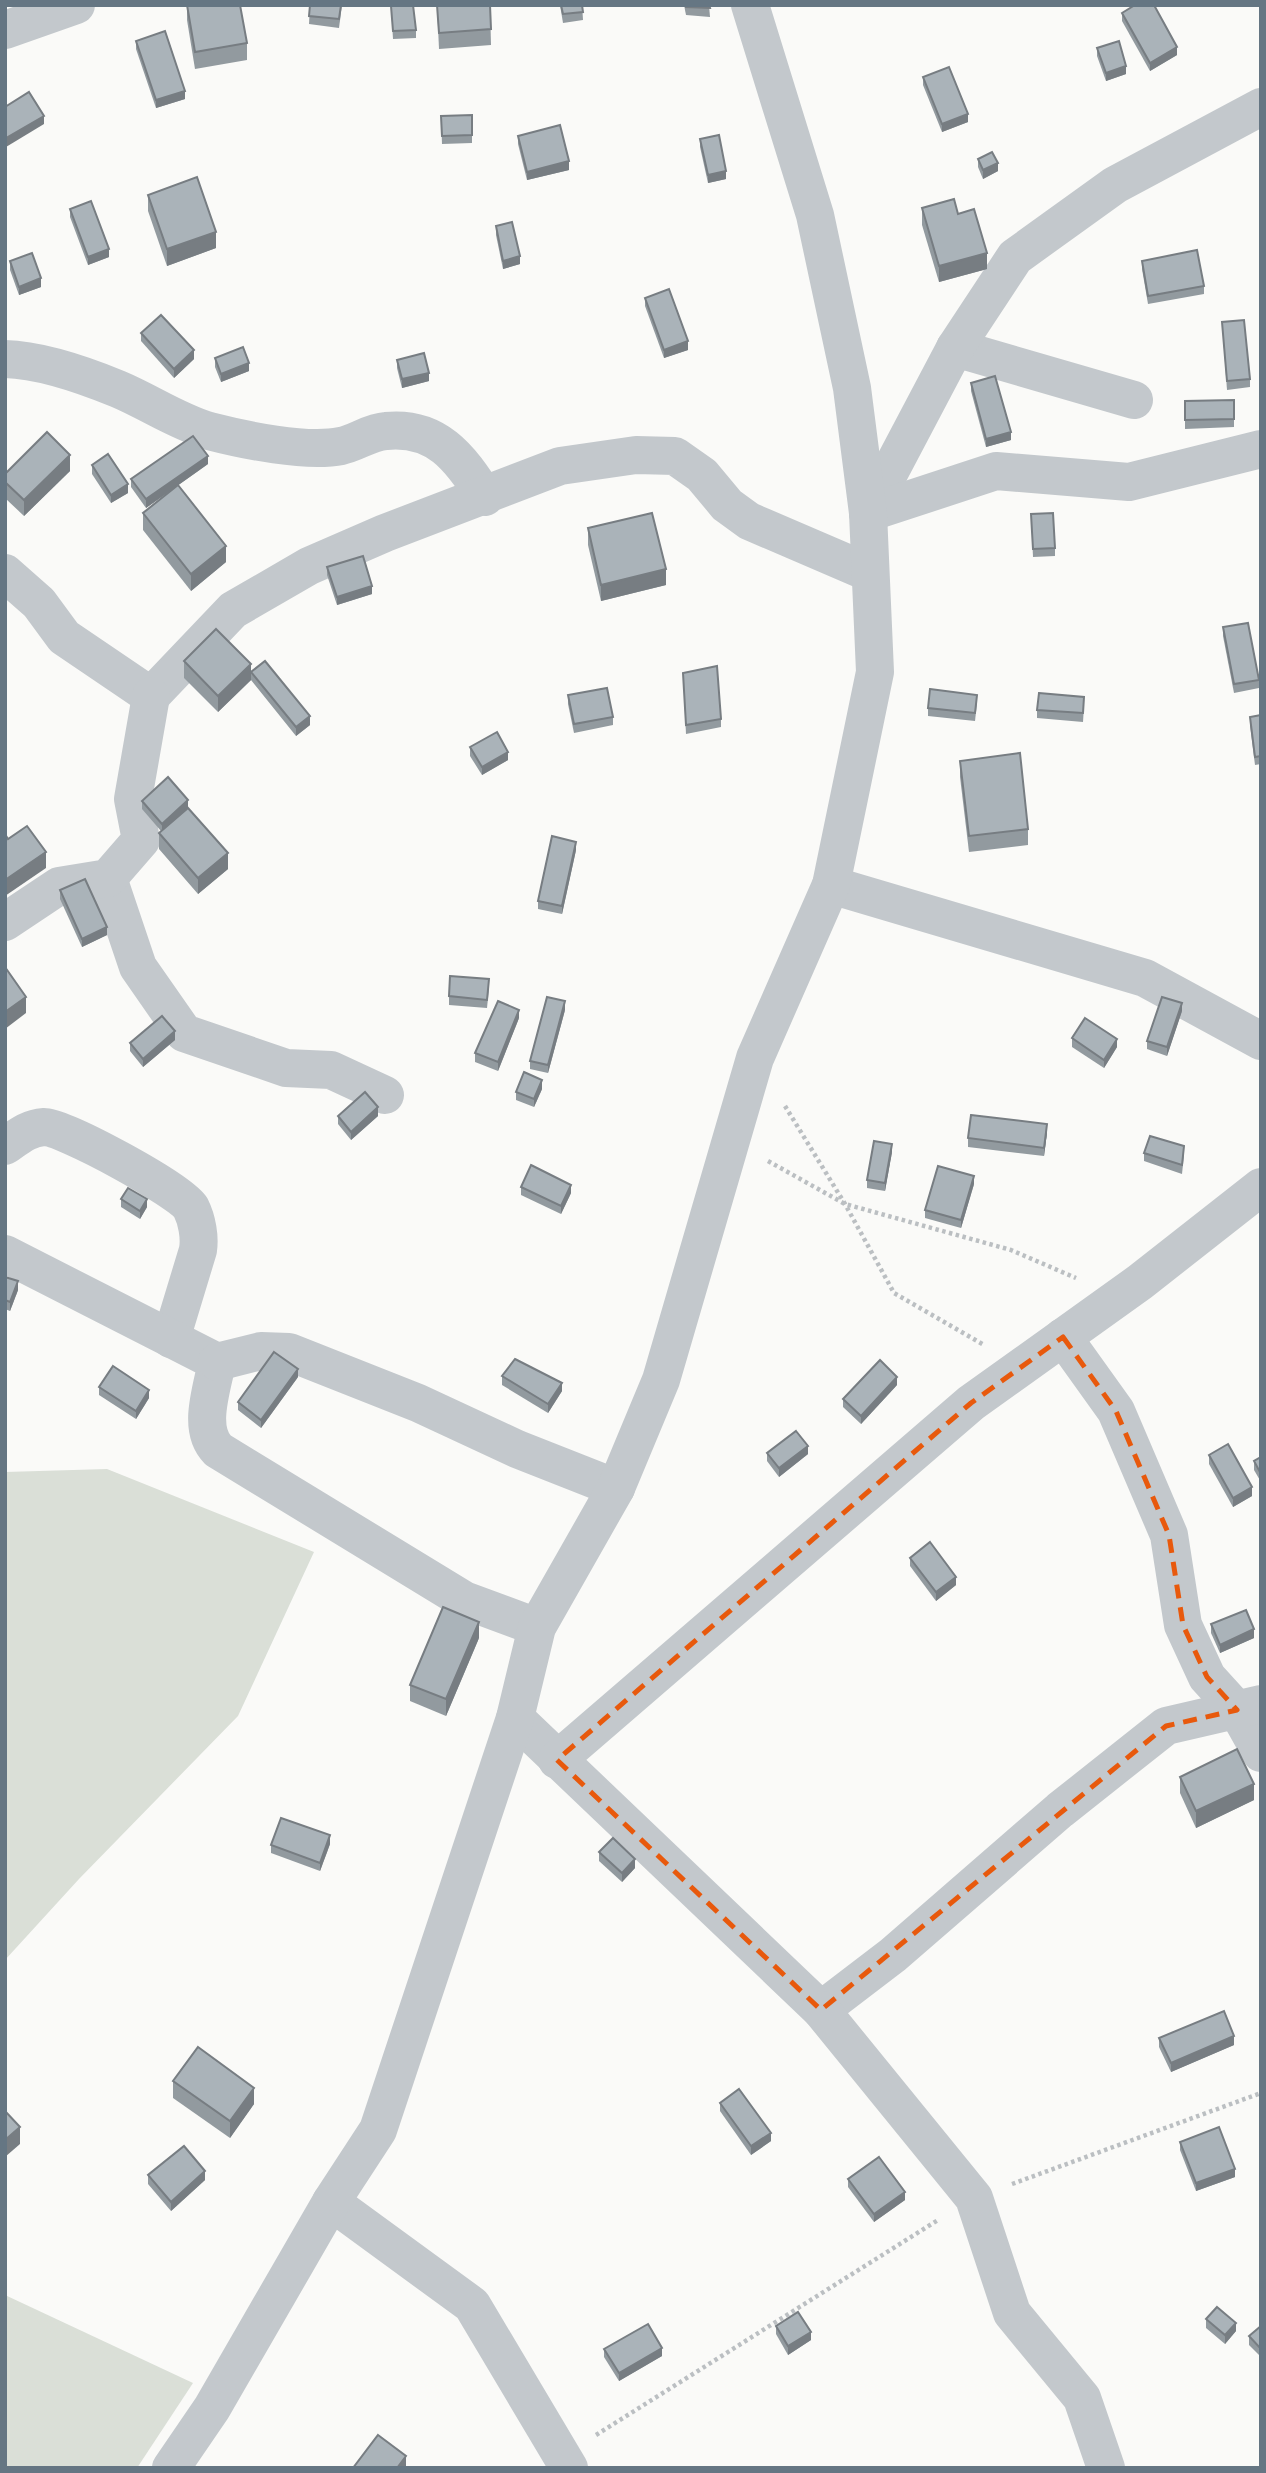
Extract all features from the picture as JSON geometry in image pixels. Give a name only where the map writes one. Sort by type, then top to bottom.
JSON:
[{"type":"street","points":[[5,30],[76,5]]},
{"type":"street","points":[[171,2468],[212,2408],[331,2202],[378,2130],[515,1718],[537,1627],[616,1488],[661,1380],[755,1058],[831,885],[875,672],[867,513],[852,388],[815,215],[750,5]]},
{"type":"street","points":[[867,513],[955,348],[1015,257],[1115,185],[1261,107]]},
{"type":"street","points":[[955,348],[1134,400]]},
{"type":"street","points":[[5,359],[23,359],[118,389],[169,416],[209,431],[282,444],[341,446],[384,431],[419,432],[440,442],[456,457],[485,496]]},
{"type":"street","points":[[867,513],[996,471],[1129,482],[1261,449]]},
{"type":"street","points":[[5,922],[59,886],[108,878],[141,841],[133,799],[151,696],[233,610],[309,566],[385,533],[560,466],[636,455],[675,456],[702,475],[727,505],[749,521],[870,573]]},
{"type":"street","points":[[5,573],[39,603],[64,637],[151,696]]},
{"type":"street","points":[[108,878],[138,967],[184,1033],[286,1068],[331,1070],[385,1094]]},
{"type":"street","points":[[831,885],[1145,978],[1261,1041]]},
{"type":"street","points":[[5,1146],[28,1130],[56,1129],[165,1185],[186,1202],[191,1208],[200,1239],[171,1339]]},
{"type":"street","points":[[557,1760],[971,1403],[1140,1282],[1261,1187]]},
{"type":"street","points":[[5,1254],[217,1362],[261,1351],[289,1352],[418,1403],[517,1449],[616,1488]]},
{"type":"street","points":[[1063,1336],[1116,1411],[1169,1535],[1183,1625],[1207,1677],[1249,1707],[1261,1753]]},
{"type":"street","points":[[217,1362],[207,1416],[209,1442],[218,1450],[464,1600],[537,1627]]},
{"type":"street","points":[[821,2010],[892,1955],[1060,1810],[1166,1726],[1249,1707]]},
{"type":"street","points":[[515,1718],[821,2010],[974,2198],[1012,2313],[1082,2398],[1095,2462]]},
{"type":"street","points":[[331,2202],[472,2305],[560,2464]]},
{"type":"path","points":[[755,1058],[845,1204],[894,1293],[987,1347],[971,1403]]},
{"type":"path","points":[[731,1140],[845,1204],[1011,1250],[1078,1279]]},
{"type":"path","points":[[560,2464],[974,2198],[1261,2093]]},
{"type":"highlighted area","points":[[1063,1337],[1116,1411],[1169,1535],[1183,1625],[1207,1677],[1237,1710],[1166,1726],[821,2010],[557,1760],[971,1403]]},
{"type":"shaded area","points":[[107,1469],[314,1552],[238,1716],[79,1879],[5,1960],[5,1472]]},
{"type":"shaded area","points":[[5,2295],[193,2383],[137,2468],[5,2468]]},
{"type":"building","points":[[187,5],[240,5],[247,43],[195,52]]},
{"type":"building","points":[[310,5],[341,5],[339,19],[309,16]]},
{"type":"building","points":[[413,5],[416,30],[393,31],[391,6]]},
{"type":"building","points":[[437,5],[490,5],[491,29],[439,33]]},
{"type":"building","points":[[561,5],[582,5],[583,12],[563,14]]},
{"type":"building","points":[[709,5],[710,8],[686,7]]},
{"type":"building","points":[[1135,5],[1154,5],[1177,47],[1150,63],[1122,13]]},
{"type":"building","points":[[165,31],[185,91],[156,100],[136,41]]},
{"type":"building","points":[[1119,41],[1126,66],[1106,73],[1097,48]]},
{"type":"building","points":[[949,67],[968,114],[942,124],[923,77]]},
{"type":"building","points":[[29,92],[44,116],[6,138],[5,107]]},
{"type":"building","points":[[472,115],[472,135],[442,136],[441,116]]},
{"type":"building","points":[[560,125],[569,161],[527,172],[518,136]]},
{"type":"building","points":[[719,135],[726,171],[708,175],[700,139]]},
{"type":"building","points":[[992,152],[998,163],[983,170],[978,159]]},
{"type":"building","points":[[197,177],[216,232],[167,249],[148,195]]},
{"type":"building","points":[[954,199],[958,214],[974,209],[987,253],[939,266],[922,208]]},
{"type":"building","points":[[91,201],[109,249],[88,257],[70,209]]},
{"type":"building","points":[[512,222],[520,256],[503,261],[496,226]]},
{"type":"building","points":[[1197,250],[1204,286],[1148,296],[1142,261]]},
{"type":"building","points":[[32,253],[41,278],[19,287],[10,261]]},
{"type":"building","points":[[669,289],[688,341],[664,350],[645,298]]},
{"type":"building","points":[[161,315],[194,350],[174,369],[141,333]]},
{"type":"building","points":[[1244,320],[1250,379],[1227,381],[1222,322]]},
{"type":"building","points":[[243,347],[249,363],[221,374],[215,358]]},
{"type":"building","points":[[424,353],[429,373],[402,379],[397,360]]},
{"type":"building","points":[[995,376],[1011,432],[986,439],[971,383]]},
{"type":"building","points":[[1234,400],[1234,419],[1185,420],[1185,401]]},
{"type":"building","points":[[47,432],[70,455],[24,500],[5,482],[5,474]]},
{"type":"building","points":[[193,436],[208,456],[146,499],[131,479]]},
{"type":"building","points":[[108,454],[128,484],[111,495],[92,465]]},
{"type":"building","points":[[178,485],[226,546],[191,574],[143,513]]},
{"type":"building","points":[[652,513],[666,569],[601,585],[588,528]]},
{"type":"building","points":[[1053,513],[1055,548],[1033,549],[1031,514]]},
{"type":"building","points":[[363,556],[372,586],[337,597],[327,567]]},
{"type":"building","points":[[1248,623],[1259,680],[1234,684],[1223,627]]},
{"type":"building","points":[[216,629],[251,664],[218,696],[184,661]]},
{"type":"building","points":[[265,661],[310,716],[296,727],[251,672]]},
{"type":"building","points":[[717,666],[721,719],[686,725],[683,673]]},
{"type":"building","points":[[607,688],[613,717],[574,724],[568,695]]},
{"type":"building","points":[[930,689],[977,695],[975,713],[928,708]]},
{"type":"building","points":[[1039,693],[1084,697],[1083,713],[1037,710]]},
{"type":"building","points":[[1261,715],[1261,756],[1255,757],[1250,717]]},
{"type":"building","points":[[497,732],[508,752],[482,767],[470,747]]},
{"type":"building","points":[[1020,753],[1028,829],[969,836],[960,761]]},
{"type":"building","points":[[168,777],[188,800],[162,824],[142,801]]},
{"type":"building","points":[[188,808],[228,853],[198,878],[159,833]]},
{"type":"building","points":[[27,826],[46,852],[5,880],[5,834],[8,839]]},
{"type":"building","points":[[552,836],[576,842],[562,906],[538,901]]},
{"type":"building","points":[[85,879],[107,927],[82,939],[60,890]]},
{"type":"building","points":[[5,967],[26,997],[5,1012]]},
{"type":"building","points":[[450,976],[489,979],[487,1000],[449,996]]},
{"type":"building","points":[[547,997],[565,1001],[548,1065],[530,1061]]},
{"type":"building","points":[[1162,997],[1182,1003],[1167,1047],[1147,1041]]},
{"type":"building","points":[[498,1001],[519,1010],[498,1062],[475,1053]]},
{"type":"building","points":[[162,1016],[175,1031],[143,1059],[130,1043]]},
{"type":"building","points":[[1085,1018],[1117,1039],[1104,1060],[1072,1038]]},
{"type":"building","points":[[524,1072],[542,1080],[534,1099],[516,1092]]},
{"type":"building","points":[[365,1092],[378,1107],[351,1132],[338,1116]]},
{"type":"building","points":[[971,1115],[1047,1124],[1044,1148],[968,1138]]},
{"type":"building","points":[[1150,1136],[1184,1146],[1182,1165],[1144,1153]]},
{"type":"building","points":[[874,1141],[892,1144],[885,1183],[867,1180]]},
{"type":"building","points":[[531,1165],[571,1185],[561,1206],[521,1187]]},
{"type":"building","points":[[938,1166],[974,1176],[961,1220],[925,1210]]},
{"type":"building","points":[[128,1188],[147,1199],[140,1211],[121,1199]]},
{"type":"building","points":[[5,1277],[18,1281],[10,1302],[5,1300]]},
{"type":"building","points":[[274,1352],[298,1369],[261,1420],[238,1402]]},
{"type":"building","points":[[515,1359],[562,1383],[548,1404],[502,1376]]},
{"type":"building","points":[[880,1360],[897,1377],[861,1416],[843,1399]]},
{"type":"building","points":[[113,1366],[149,1390],[136,1411],[99,1387]]},
{"type":"building","points":[[796,1431],[808,1446],[779,1468],[767,1453]]},
{"type":"building","points":[[1228,1444],[1252,1487],[1233,1498],[1209,1455]]},
{"type":"building","points":[[1261,1457],[1261,1474],[1254,1461]]},
{"type":"building","points":[[930,1542],[956,1577],[936,1592],[910,1558]]},
{"type":"building","points":[[443,1607],[479,1622],[446,1699],[410,1685]]},
{"type":"building","points":[[1246,1610],[1254,1629],[1220,1645],[1211,1624]]},
{"type":"building","points":[[1237,1749],[1254,1784],[1196,1811],[1180,1777]]},
{"type":"building","points":[[281,1818],[330,1835],[320,1863],[271,1845]]},
{"type":"building","points":[[613,1838],[635,1859],[622,1873],[599,1852]]},
{"type":"building","points":[[1224,2011],[1234,2036],[1171,2063],[1159,2038]]},
{"type":"building","points":[[198,2047],[254,2088],[230,2121],[173,2081]]},
{"type":"building","points":[[739,2089],[771,2133],[751,2146],[720,2103]]},
{"type":"building","points":[[5,2111],[20,2127],[5,2140]]},
{"type":"building","points":[[1219,2127],[1235,2169],[1196,2183],[1180,2142]]},
{"type":"building","points":[[184,2146],[205,2171],[171,2202],[148,2175]]},
{"type":"building","points":[[879,2157],[905,2192],[874,2214],[848,2179]]},
{"type":"building","points":[[1217,2307],[1236,2323],[1225,2335],[1206,2319]]},
{"type":"building","points":[[798,2312],[811,2332],[788,2346],[776,2326]]},
{"type":"building","points":[[648,2324],[662,2348],[619,2373],[604,2349]]},
{"type":"building","points":[[1261,2326],[1261,2349],[1249,2336]]},
{"type":"building","points":[[378,2435],[406,2456],[397,2468],[353,2468]]}]
